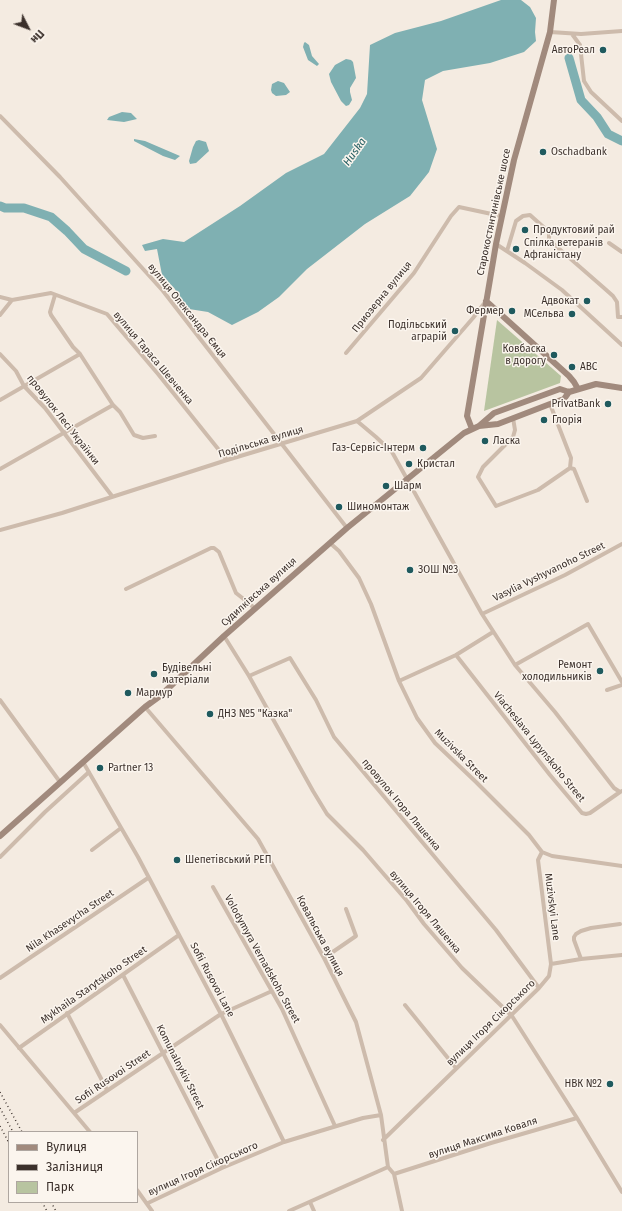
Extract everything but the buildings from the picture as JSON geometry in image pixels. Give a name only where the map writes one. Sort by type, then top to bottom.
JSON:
[{"type":"main road","name":"Старокостянтинівське шосе","points":[[472,429],[467,416],[501,216],[514,160],[550,32],[554,0]]},
{"type":"main road","points":[[486,301],[560,368],[574,382],[578,390]]},
{"type":"main road","points":[[569,392],[596,384],[622,388]]},
{"type":"main road","name":"Судилківська вулиця","points":[[0,836],[145,707],[160,696],[224,636],[330,542],[464,433],[479,426],[498,424],[564,399],[569,392],[560,389],[494,413],[479,426]]},
{"type":"street","points":[[550,32],[602,34],[622,31]]},
{"type":"street","points":[[572,34],[580,45],[584,81],[591,92],[622,121]]},
{"type":"street","name":"вулиця Олександра Ємця","points":[[0,116],[60,178],[163,291],[347,528]]},
{"type":"street","name":"Приозерна вулиця","points":[[346,353],[414,272],[451,216],[459,207],[501,216]]},
{"type":"street","points":[[507,251],[516,221],[523,216],[530,215],[549,232],[549,240],[613,296],[617,302],[618,317],[622,317]]},
{"type":"street","points":[[609,243],[622,252]]},
{"type":"street","points":[[496,244],[562,290],[622,344]]},
{"type":"street","name":"вулиця Тараса Шевченка","points":[[0,297],[12,300],[51,293],[107,314],[158,374],[227,460]]},
{"type":"street","points":[[55,294],[50,312],[51,315],[80,354],[113,405],[120,412],[136,437],[143,438],[155,436]]},
{"type":"street","points":[[0,315],[12,300]]},
{"type":"street","name":"Подільська вулиця","points":[[0,530],[62,513],[227,460],[357,421],[421,378],[486,301]]},
{"type":"street","name":"провулок Лесі Українки","points":[[0,354],[16,371],[24,386],[45,408],[112,496]]},
{"type":"street","points":[[0,400],[80,354]]},
{"type":"street","points":[[514,418],[515,430],[513,437],[484,467],[478,477],[496,506],[538,490],[570,468],[571,458],[550,404]]},
{"type":"street","points":[[0,469],[113,405]]},
{"type":"street","points":[[357,421],[392,452],[482,614],[515,665],[555,712],[614,788],[621,792]]},
{"type":"street","points":[[570,468],[574,469],[587,501]]},
{"type":"street","name":"Muzivska Street","points":[[330,542],[339,551],[359,578],[371,604],[399,681],[416,718],[435,744],[529,835],[542,852]]},
{"type":"street","name":"Vasylia Vyshyvanoho Street","points":[[482,614],[565,575],[622,544]]},
{"type":"street","points":[[126,589],[210,548],[214,548],[219,552],[236,593],[255,609]]},
{"type":"street","points":[[515,665],[588,624],[622,682]]},
{"type":"street","points":[[399,681],[456,655],[493,632]]},
{"type":"street","name":"вулиця Ігоря Ляшенка","points":[[224,636],[249,676],[327,814],[363,850],[462,968],[512,1016],[622,1192]]},
{"type":"street","name":"Viacheslava Lypynskoho Street","points":[[456,655],[550,775],[582,813],[590,813],[621,792]]},
{"type":"street","name":"провулок Ігора Ляшенка","points":[[249,676],[290,658],[316,700],[334,737],[491,924],[539,988]]},
{"type":"street","points":[[607,690],[622,685]]},
{"type":"street","points":[[0,700],[60,782]]},
{"type":"street","name":"Ковальська вулиця","points":[[145,707],[258,839],[324,958],[356,1022],[381,1115],[383,1140],[388,1167]]},
{"type":"street","name":"Sofii Rusovoi Lane","points":[[83,762],[138,857],[221,1014],[284,1142]]},
{"type":"street","points":[[0,857],[45,812],[89,772]]},
{"type":"street","points":[[92,850],[121,828]]},
{"type":"street","points":[[542,852],[552,856],[622,866]]},
{"type":"street","name":"Muzivskyi Lane","points":[[542,852],[538,860],[551,964]]},
{"type":"street","name":"Nila Khasevycha Street","points":[[0,978],[148,878]]},
{"type":"street","name":"Volodymyra Vernadskoho Street","points":[[214,887],[282,1009],[336,1126]]},
{"type":"street","points":[[324,958],[356,936],[346,909]]},
{"type":"street","points":[[581,959],[574,939],[576,934],[591,928],[620,924]]},
{"type":"street","name":"Mykhaila Starytskoho Street","points":[[19,1048],[179,935]]},
{"type":"street","points":[[551,964],[622,955]]},
{"type":"street","name":"вулиця Ігоря Сікорського","points":[[383,1140],[456,1068],[512,1016],[539,988],[549,976],[551,964]]},
{"type":"street","name":"Komunalnykiv Street","points":[[123,975],[222,1168]]},
{"type":"street","name":"Sofii Rusovoi Street","points":[[74,1113],[221,1014],[272,991]]},
{"type":"street","points":[[406,1005],[456,1068]]},
{"type":"street","points":[[67,1013],[107,1090]]},
{"type":"street","points":[[0,1025],[89,1131]]},
{"type":"street","name":"вулиця Ігоря Сікорського","points":[[148,1203],[222,1168],[284,1142],[363,1118],[381,1115]]},
{"type":"street","name":"вулиця Максима Коваля","points":[[394,1174],[490,1143],[577,1118]]},
{"type":"street","points":[[289,1211],[388,1167],[394,1174],[402,1211]]},
{"type":"street","points":[[138,1191],[148,1203],[152,1211]]},
{"type":"street","points":[[310,1202],[314,1211]]},
{"type":"green space","points":[[497,320],[561,376],[560,383],[484,411]]},
{"type":"water","points":[[501,0],[521,0],[530,7],[536,18],[536,41],[524,52],[490,63],[443,71],[425,80],[422,100],[437,149],[429,172],[410,196],[365,224],[307,269],[279,297],[258,312],[232,325],[208,312],[189,309],[179,300],[175,289],[162,275],[157,249],[145,251],[142,245],[163,239],[184,242],[240,206],[286,173],[324,154],[360,108],[367,94],[370,45],[395,33],[441,21]]},
{"type":"water","points":[[305,42],[309,45],[312,56],[319,64],[317,66],[308,60],[303,47]]},
{"type":"water","points":[[346,59],[353,62],[356,78],[350,88],[352,100],[349,105],[346,106],[341,101],[331,82],[329,74],[335,65]]},
{"type":"water","points":[[278,81],[284,83],[290,92],[286,95],[276,96],[272,93],[272,84]]},
{"type":"water","points":[[122,112],[131,113],[137,119],[124,122],[107,120],[109,117]]},
{"type":"water","points":[[134,139],[145,141],[180,156],[175,160],[163,156],[134,141]]},
{"type":"water","points":[[199,140],[206,142],[209,151],[196,163],[190,164],[189,161],[193,147],[196,141]]},
{"type":"waterway","name":"Huska","points":[[569,58],[581,100],[597,117],[608,134],[622,141]]},
{"type":"waterway","name":"Huska","points":[[0,206],[5,208],[24,208],[51,217],[84,249],[126,271]]},
{"type":"railway","points":[[0,1092],[21,1131]]},
{"type":"railway","points":[[0,1108],[12,1131]]},
{"type":"railway","points":[[0,1126],[8,1141]]},
{"type":"railway","points":[[43,1203],[47,1211]]},
{"type":"railway","points":[[52,1203],[56,1211]]},
{"type":"place","name":"АвтоРеал","points":[[603,50]]},
{"type":"place","name":"Oschadbank","points":[[543,152]]},
{"type":"place","name":"Продуктовий рай","points":[[525,230]]},
{"type":"place","name":"Спілка ветеранів Афганістану","points":[[516,249]]},
{"type":"place","name":"Адвокат","points":[[587,301]]},
{"type":"place","name":"Фермер","points":[[512,311]]},
{"type":"place","name":"МСельва","points":[[572,314]]},
{"type":"place","name":"Подільський аграрій","points":[[455,331]]},
{"type":"place","name":"Ковбаска в дорогу","points":[[554,355]]},
{"type":"place","name":"АВС","points":[[572,367]]},
{"type":"place","name":"PrivatBank","points":[[608,404]]},
{"type":"place","name":"Глорія","points":[[544,420]]},
{"type":"place","name":"Ласка","points":[[485,441]]},
{"type":"place","name":"Газ-Сервіс-Інтерм","points":[[423,448]]},
{"type":"place","name":"Кристал","points":[[409,464]]},
{"type":"place","name":"Шарм","points":[[386,486]]},
{"type":"place","name":"Шиномонтаж","points":[[339,507]]},
{"type":"place","name":"ЗОШ №3","points":[[410,570]]},
{"type":"place","name":"Ремонт холодильників","points":[[600,671]]},
{"type":"place","name":"Будівельні матеріали","points":[[154,674]]},
{"type":"place","name":"Мармур","points":[[128,693]]},
{"type":"place","name":"ДНЗ №5 \"Казка\"","points":[[210,714]]},
{"type":"place","name":"Partner 13","points":[[100,768]]},
{"type":"place","name":"Шепетівський РЕП","points":[[177,860]]},
{"type":"place","name":"НВК №2","points":[[610,1084]]}]
